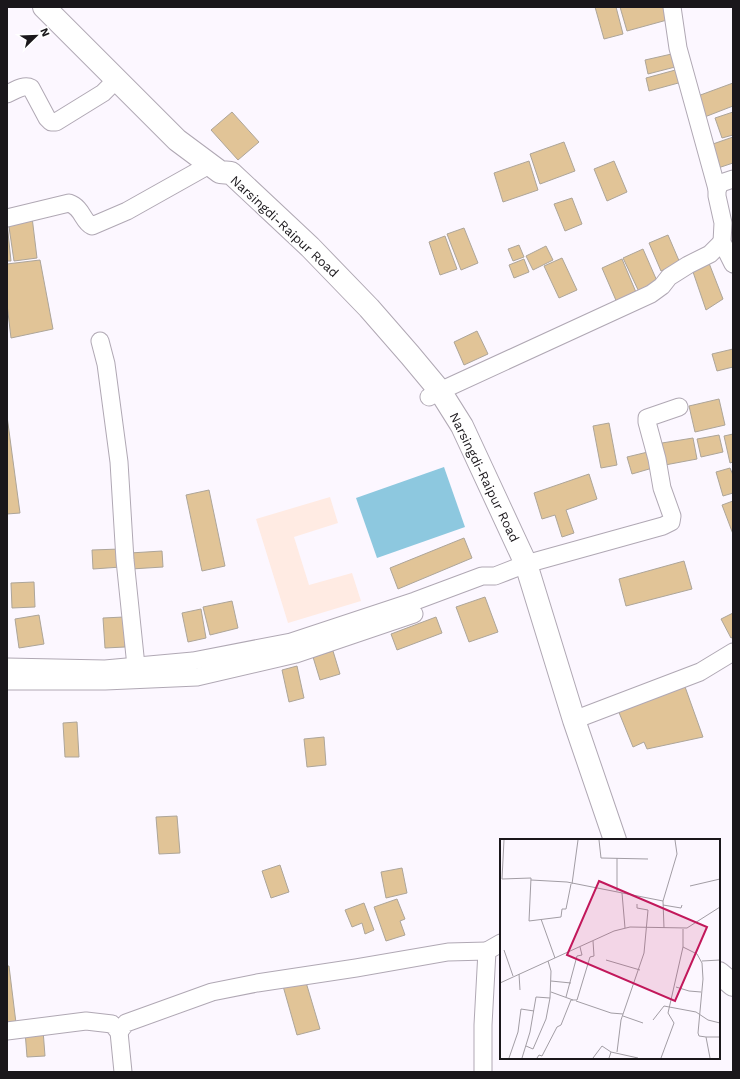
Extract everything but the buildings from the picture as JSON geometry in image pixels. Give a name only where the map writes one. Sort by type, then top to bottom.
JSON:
[{"type":"main road","name":"Narsingdi-Raipur Road","points":[[44,7],[177,140],[215,168],[231,173],[310,247],[369,308],[410,355],[434,394],[462,426],[512,570],[602,839]]},
{"type":"main road","name":"Narsingdi-Raipur Road","points":[[512,570],[574,720],[615,839]]},
{"type":"main road","points":[[720,975],[733,985]]},
{"type":"main road","points":[[720,991],[733,1001]]},
{"type":"street","points":[[672,7],[678,48],[717,189],[717,196],[723,223],[722,242],[733,264]]},
{"type":"street","points":[[7,94],[24,86],[28,86],[31,88],[47,118],[51,122],[56,122],[103,93],[117,79]]},
{"type":"street","points":[[7,218],[68,203],[74,205],[80,210],[88,224],[92,226],[127,211],[215,168]]},
{"type":"street","points":[[717,189],[721,183],[733,178]]},
{"type":"street","points":[[434,394],[651,294],[662,286],[669,277],[710,254],[722,242]]},
{"type":"street","points":[[100,340],[106,364],[119,462],[125,560],[136,666]]},
{"type":"street","points":[[7,667],[105,669],[193,661],[291,642],[415,601],[482,576],[512,570],[662,526],[671,522],[672,516],[662,488],[657,459],[646,422],[647,418],[652,415],[679,406]]},
{"type":"street","points":[[7,681],[104,681],[197,677],[296,654],[421,611],[487,584],[512,570]]},
{"type":"street","points":[[574,720],[700,672],[733,652]]},
{"type":"street","points":[[119,1032],[126,1023],[212,992],[256,983],[356,968],[441,953],[494,947],[483,1025],[483,1072]]},
{"type":"street","points":[[7,1031],[86,1021],[112,1024],[119,1032],[123,1072]]},
{"type":"shaded area","points":[[330,497],[338,523],[294,537],[309,585],[352,573],[361,601],[288,623],[256,519]]},
{"type":"water","points":[[444,467],[465,527],[377,558],[356,498]]}]
